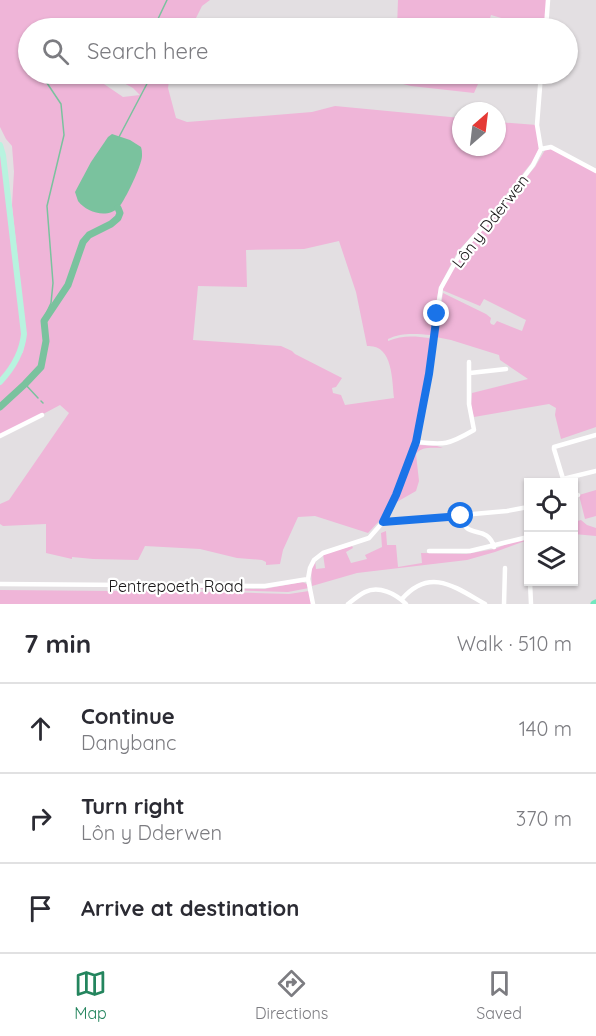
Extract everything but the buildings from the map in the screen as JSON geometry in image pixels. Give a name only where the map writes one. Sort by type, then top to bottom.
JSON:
[{"type":"main road","points":[[0,145],[13,230],[24,334],[16,362],[0,382]]},
{"type":"street","points":[[547,18],[548,0]]},
{"type":"street","points":[[540,84],[537,125],[541,148],[551,147],[596,171]]},
{"type":"street","name":"Lôn y Dderwen","points":[[309,581],[310,568],[314,560],[323,553],[369,538],[383,522],[416,442],[429,374],[441,288],[461,252],[511,194],[533,165],[541,148]]},
{"type":"street","points":[[416,442],[440,444],[454,441],[474,430],[469,404],[469,362]]},
{"type":"street","points":[[470,373],[506,369]]},
{"type":"street","points":[[0,436],[42,415]]},
{"type":"street","points":[[562,478],[554,447],[596,435]]},
{"type":"street","points":[[573,478],[596,471]]},
{"type":"street","points":[[383,522],[461,516],[524,508]]},
{"type":"street","points":[[461,516],[462,524],[467,529],[488,535],[494,547]]},
{"type":"street","points":[[429,551],[470,551],[524,538]]},
{"type":"street","points":[[504,604],[505,568]]},
{"type":"street","points":[[309,581],[313,604]]},
{"type":"street","name":"Pentrepoeth Road","points":[[0,584],[264,586],[309,581]]},
{"type":"street","points":[[402,599],[418,585],[434,582],[452,585],[485,604]]},
{"type":"street","points":[[530,586],[531,604]]},
{"type":"street","points":[[348,604],[363,593],[374,590],[388,592],[402,599],[406,604]]},
{"type":"shaded area","points":[[0,0],[210,0],[202,6],[196,18],[18,18],[18,84],[104,84],[123,97],[140,95],[126,84],[169,84],[176,118],[187,122],[312,112],[335,106],[452,117],[452,156],[506,156],[506,123],[537,125],[539,149],[532,162],[482,225],[458,251],[439,287],[431,335],[404,334],[388,339],[388,341],[414,336],[431,340],[414,441],[394,494],[381,519],[368,533],[315,516],[298,517],[283,550],[280,564],[266,565],[266,562],[262,560],[237,558],[200,549],[145,546],[138,560],[72,557],[72,559],[46,553],[46,524],[3,526],[0,524],[0,504],[9,500],[69,413],[60,405],[0,437],[0,145],[24,334],[18,358],[23,352],[26,336],[12,205],[14,172],[12,146],[0,127]],"holes":[[[339,241],[356,292],[367,346],[376,347],[382,351],[390,364],[394,398],[345,405],[341,395],[333,393],[332,388],[336,387],[342,378],[281,346],[193,340],[198,286],[247,287],[246,250],[304,249]]]},
{"type":"shaded area","points":[[398,0],[547,0],[545,18],[502,18],[491,15],[490,18],[397,18]]},
{"type":"shaded area","points":[[403,84],[478,84],[474,93]]},
{"type":"shaded area","points":[[112,134],[130,140],[141,147],[142,154],[133,182],[119,207],[104,214],[87,209],[78,201],[75,192],[91,162]]},
{"type":"shaded area","points":[[551,149],[596,172],[596,427],[561,439],[555,415],[556,408],[549,404],[474,417],[471,406],[472,393],[528,379],[500,360],[499,355],[436,337],[443,293],[486,314],[491,318],[491,324],[494,325],[497,321],[522,331],[526,320],[484,299],[480,306],[442,290],[456,261],[535,167],[545,150]]},
{"type":"shaded area","points":[[420,445],[443,448],[418,451],[416,454],[419,481],[416,491],[395,503],[416,447]]},
{"type":"shaded area","points":[[596,490],[596,516],[585,519],[579,495]]},
{"type":"shaded area","points":[[581,520],[596,528],[596,536],[578,534],[578,521]]},
{"type":"shaded area","points":[[386,531],[387,545],[396,545],[398,567],[422,563],[421,553],[466,554],[495,549],[511,542],[524,541],[467,560],[357,573],[312,586],[311,569],[315,560],[316,569],[325,568],[323,554],[352,546],[353,548],[346,552],[351,563],[367,559],[365,555],[382,547],[381,533]]},
{"type":"shaded area","points":[[302,582],[309,588],[288,592],[196,589],[264,589]]},
{"type":"shaded area","points":[[0,590],[289,594],[309,591],[312,604],[0,604]]},
{"type":"waterway","points":[[158,18],[167,0]]},
{"type":"waterway","points":[[44,318],[51,303],[53,283],[47,206],[64,135],[61,104],[48,84]]},
{"type":"waterway","points":[[119,137],[147,84]]},
{"type":"waterway","points":[[0,407],[41,367],[46,341],[44,321],[68,285],[83,242],[89,235],[118,218],[120,213],[118,208]]},
{"type":"waterway","points":[[25,384],[38,398]]},
{"type":"route","points":[[437,314],[429,374],[416,442],[383,522],[461,516]]}]
